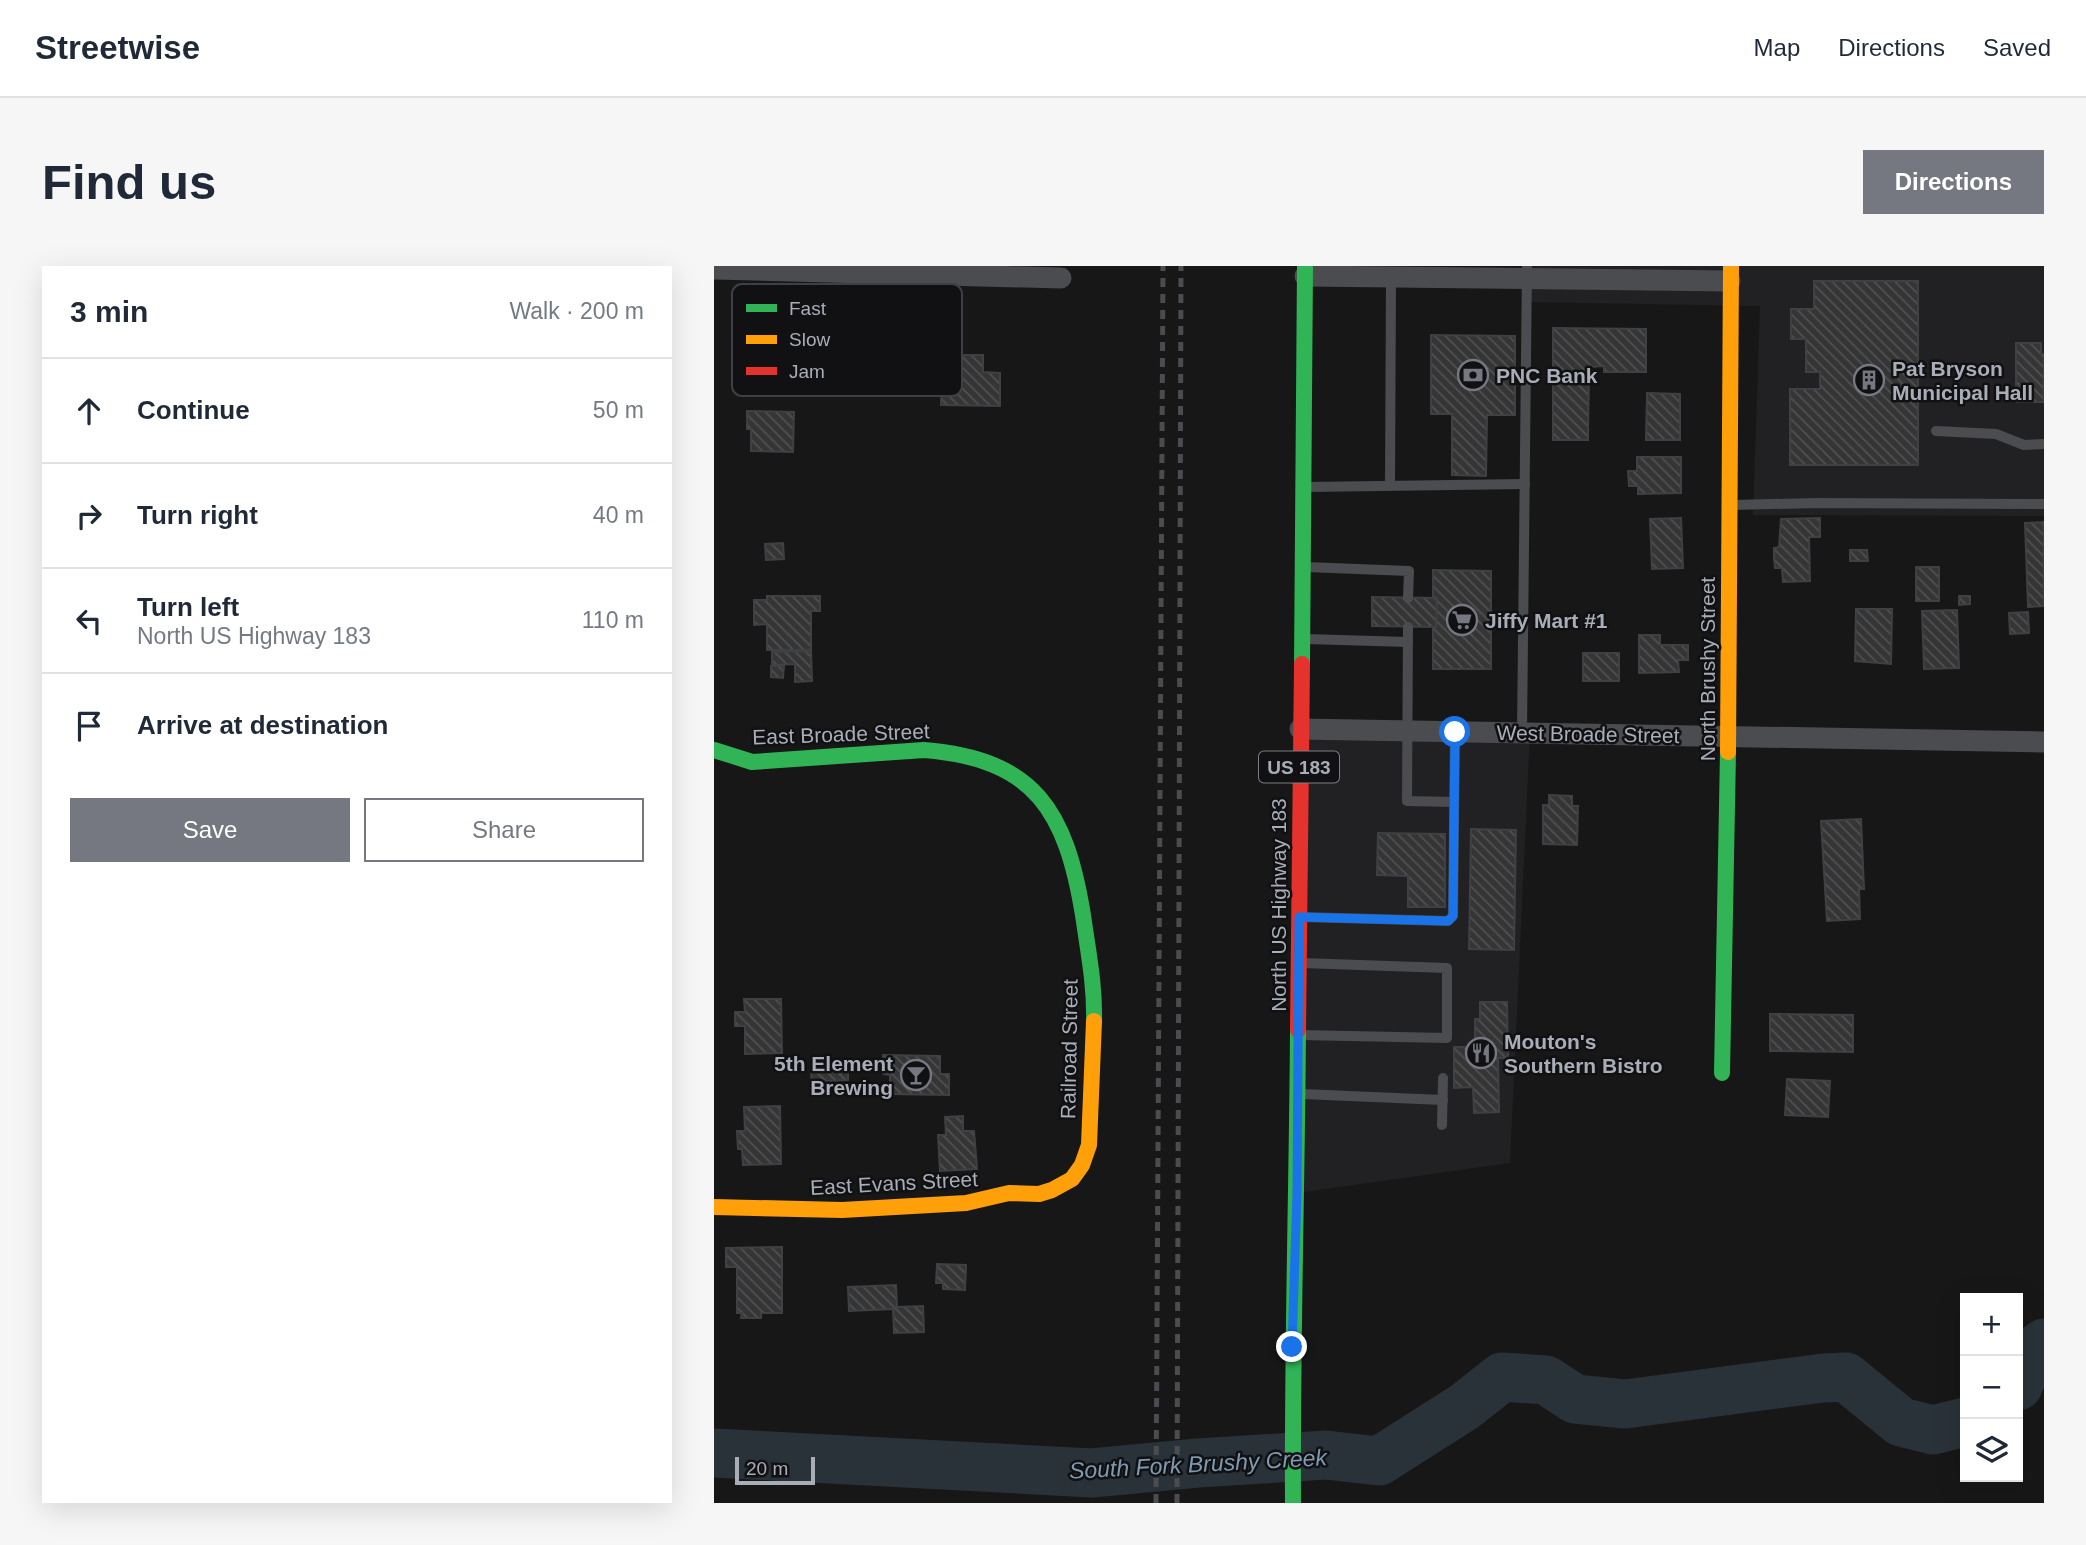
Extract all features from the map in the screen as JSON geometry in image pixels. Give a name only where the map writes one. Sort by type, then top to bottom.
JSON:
[{"type":"street","points":[[714,269],[1061,278]]},
{"type":"street","points":[[1305,271],[1391,278],[1527,273],[1730,274]]},
{"type":"street","name":"North US Highway 183","points":[[1293,1503],[1292,1347],[1297,1193],[1305,271]]},
{"type":"street","name":"North Brushy Street","points":[[1722,1073],[1728,736],[1730,274]]},
{"type":"street","name":"West Broade Street","points":[[1300,729],[2044,742]]},
{"type":"street","name":"East Broade Street","points":[[714,750],[751,762],[936,751],[981,760],[1010,772]]},
{"type":"street","name":"Railroad Street","points":[[1010,772],[1028,785],[1044,803],[1067,845],[1075,868],[1087,937],[1095,993],[1089,1144],[1082,1165],[1072,1179]]},
{"type":"street","name":"East Evans Street","points":[[714,1208],[842,1210],[966,1203],[1009,1194],[1039,1194],[1052,1191],[1072,1179]]},
{"type":"lane","points":[[1522,733],[1527,273]]},
{"type":"lane","points":[[1390,486],[1391,278]]},
{"type":"lane","points":[[1936,431],[1996,434],[2024,444],[2044,444]]},
{"type":"lane","points":[[1303,487],[1525,484]]},
{"type":"lane","points":[[1729,505],[2044,504]]},
{"type":"lane","points":[[1301,567],[1409,570],[1408,598]]},
{"type":"lane","points":[[1408,627],[1407,801],[1454,802]]},
{"type":"lane","points":[[1301,639],[1408,642]]},
{"type":"lane","points":[[1299,917],[1448,921],[1453,916],[1455,732]]},
{"type":"lane","points":[[1298,1035],[1447,1038],[1447,968],[1299,963]]},
{"type":"lane","points":[[1442,1125],[1443,1078]]},
{"type":"lane","points":[[1298,1094],[1443,1100]]},
{"type":"shaded area","points":[[1528,266],[2044,266],[2044,516],[1753,515],[1760,306],[1527,302]]},
{"type":"shaded area","points":[[1300,729],[1530,733],[1510,1163],[1297,1193]]},
{"type":"building","name":"Pat Bryson Municipal Hall","points":[[1814,281],[1918,281],[1918,465],[1790,465],[1790,389],[1820,389],[1820,372],[1806,372],[1806,339],[1791,339],[1791,309],[1814,309]]},
{"type":"building","points":[[1553,328],[1646,329],[1646,372],[1604,372],[1604,366],[1589,367],[1588,440],[1553,440]]},
{"type":"building","name":"PNC Bank","points":[[1431,335],[1515,336],[1515,415],[1487,415],[1486,476],[1452,475],[1452,414],[1431,414]]},
{"type":"building","points":[[2016,343],[2041,343],[2041,354],[2044,354],[2044,402],[2016,402]]},
{"type":"building","points":[[962,355],[983,355],[983,372],[1000,373],[1000,406],[941,405],[941,396],[962,396]]},
{"type":"building","points":[[1647,393],[1680,394],[1680,440],[1646,440]]},
{"type":"building","points":[[747,411],[794,412],[793,452],[751,451],[751,429],[747,429]]},
{"type":"building","points":[[1637,457],[1681,457],[1681,493],[1638,494],[1638,486],[1629,486],[1628,471],[1637,471]]},
{"type":"building","points":[[1681,518],[1683,568],[1652,569],[1650,519]]},
{"type":"building","points":[[1820,518],[1820,537],[1809,537],[1810,581],[1783,582],[1782,568],[1775,568],[1774,558],[1774,548],[1779,547],[1781,519]]},
{"type":"building","points":[[2044,522],[2044,606],[2028,607],[2025,523]]},
{"type":"building","points":[[783,543],[784,559],[766,560],[765,544]]},
{"type":"building","points":[[1850,550],[1867,550],[1868,561],[1850,561]]},
{"type":"building","points":[[1916,567],[1939,567],[1939,601],[1916,601]]},
{"type":"building","name":"Jiffy Mart #1","points":[[1433,570],[1491,571],[1491,669],[1433,669]]},
{"type":"building","points":[[767,596],[820,596],[820,611],[811,611],[811,650],[767,650],[767,624],[754,625],[754,600],[767,600]]},
{"type":"building","points":[[1959,596],[1970,596],[1970,604],[1959,605]]},
{"type":"building","points":[[1372,597],[1437,598],[1436,627],[1372,626]]},
{"type":"building","points":[[1856,609],[1892,609],[1891,664],[1855,661]]},
{"type":"building","points":[[1957,610],[1959,668],[1924,669],[1922,611]]},
{"type":"building","points":[[2028,612],[2029,633],[2010,634],[2009,613]]},
{"type":"building","points":[[1639,635],[1660,635],[1660,645],[1688,645],[1688,660],[1678,660],[1679,672],[1639,673]]},
{"type":"building","points":[[811,651],[812,681],[795,682],[795,664],[772,665],[772,652]]},
{"type":"building","points":[[1583,653],[1619,653],[1619,681],[1583,681]]},
{"type":"building","points":[[771,666],[784,666],[783,678],[771,677]]},
{"type":"building","points":[[1549,795],[1572,796],[1572,806],[1578,806],[1577,845],[1543,844],[1543,805],[1549,805]]},
{"type":"building","points":[[1861,819],[1864,889],[1859,889],[1860,919],[1827,921],[1821,821]]},
{"type":"building","points":[[1471,829],[1516,830],[1514,950],[1469,949]]},
{"type":"building","points":[[1378,833],[1445,834],[1445,907],[1408,907],[1408,876],[1377,875]]},
{"type":"building","points":[[744,999],[781,999],[782,1053],[745,1054],[745,1026],[735,1026],[735,1012],[745,1012]]},
{"type":"building","name":"Mouton's Southern Bistro","points":[[1480,1002],[1507,1002],[1508,1058],[1498,1058],[1499,1112],[1474,1113],[1473,1087],[1454,1088],[1454,1047],[1475,1047],[1475,1019],[1480,1019]]},
{"type":"building","points":[[1770,1014],[1853,1015],[1853,1052],[1770,1051]]},
{"type":"building","points":[[883,1055],[940,1056],[940,1074],[949,1074],[949,1095],[890,1094],[890,1075],[883,1074]]},
{"type":"building","points":[[812,1064],[848,1065],[848,1080],[811,1082]]},
{"type":"building","points":[[1787,1079],[1830,1081],[1828,1117],[1785,1115]]},
{"type":"building","points":[[780,1106],[781,1164],[743,1165],[742,1149],[738,1149],[737,1131],[745,1131],[744,1107]]},
{"type":"building","points":[[963,1116],[963,1131],[974,1131],[977,1169],[940,1171],[938,1135],[946,1135],[945,1117]]},
{"type":"building","points":[[782,1247],[782,1313],[761,1313],[761,1318],[741,1318],[742,1313],[737,1313],[737,1267],[726,1267],[726,1248]]},
{"type":"building","points":[[937,1264],[966,1265],[965,1290],[943,1289],[943,1283],[936,1283]]},
{"type":"building","points":[[896,1285],[897,1307],[923,1306],[924,1332],[894,1333],[893,1309],[849,1311],[848,1287]]},
{"type":"waterway","name":"South Fork Brushy Creek","points":[[2023,1375],[2033,1352],[2044,1343]]},
{"type":"waterway","name":"South Fork Brushy Creek","points":[[714,1453],[1092,1473],[1326,1455],[1379,1461],[1464,1407],[1502,1377],[1546,1380],[1575,1399],[1625,1404],[1846,1377],[1901,1422],[1933,1430],[1960,1423]]},
{"type":"railway","points":[[1156,1503],[1163,266]]},
{"type":"railway","points":[[1177,1503],[1181,266]]},
{"type":"traffic: fast","points":[[1302,664],[1305,266]]},
{"type":"traffic: fast","points":[[714,750],[752,762],[924,750],[962,755],[994,765],[1019,779],[1039,797],[1055,820],[1067,847],[1083,915],[1092,981],[1094,1021]]},
{"type":"traffic: fast","points":[[1722,1073],[1728,752]]},
{"type":"traffic: fast","points":[[1293,1503],[1298,1030]]},
{"type":"traffic: slow","points":[[1728,752],[1731,266]]},
{"type":"traffic: slow","points":[[714,1207],[842,1210],[966,1203],[1009,1193],[1039,1194],[1052,1190],[1072,1179],[1082,1165],[1089,1145],[1094,1021]]},
{"type":"traffic: jam","points":[[1298,1030],[1302,664]]},
{"type":"place","name":"PNC Bank","points":[[1473,375]]},
{"type":"place","name":"Pat Bryson Municipal Hall","points":[[1869,380]]},
{"type":"place","name":"Jiffy Mart #1","points":[[1462,620]]},
{"type":"place","name":"Mouton's Southern Bistro","points":[[1481,1053]]},
{"type":"place","name":"5th Element Brewing","points":[[916,1075]]},
{"type":"route","points":[[1292,1347],[1297,1193],[1299,917],[1448,921],[1453,916],[1455,732]]}]
